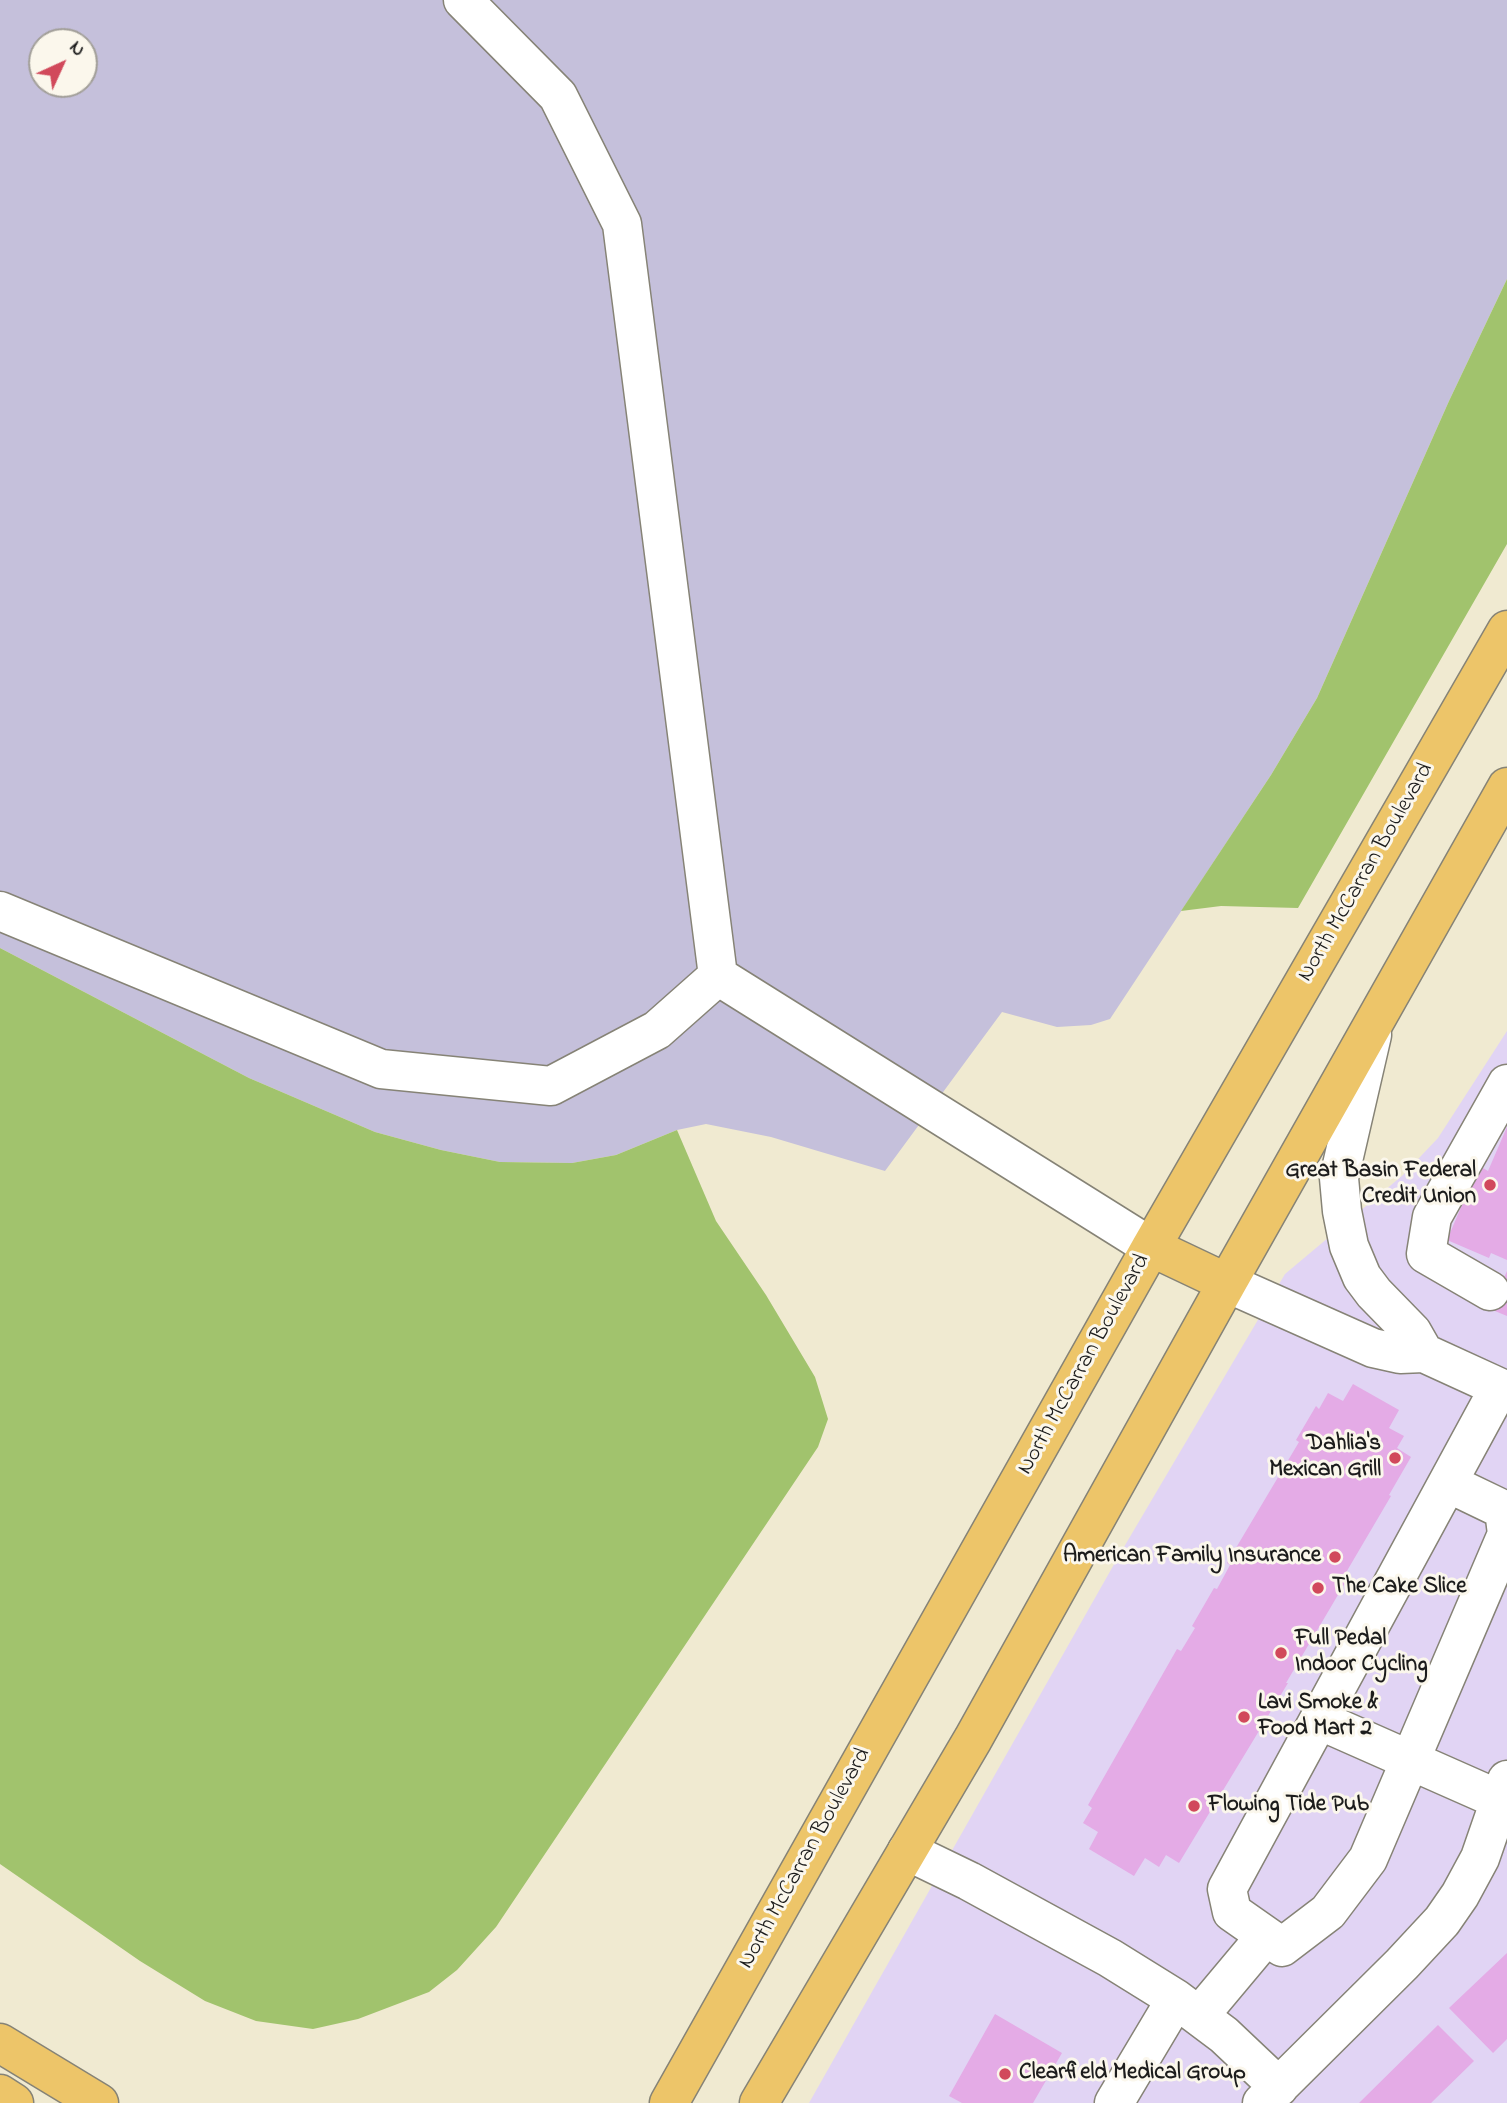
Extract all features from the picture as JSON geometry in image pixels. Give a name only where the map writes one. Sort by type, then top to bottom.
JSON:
[{"type":"main road","name":"North McCarran Boulevard","points":[[668,2103],[1151,1247],[1507,630]]},
{"type":"main road","points":[[759,2103],[973,1739],[1507,787]]},
{"type":"main road","points":[[1151,1247],[1227,1283]]},
{"type":"main road","points":[[0,2043],[99,2103]]},
{"type":"main road","points":[[0,2094],[14,2103]]},
{"type":"lane","points":[[463,0],[558,96],[622,224],[718,976]]},
{"type":"lane","points":[[0,911],[381,1069],[551,1086],[657,1030],[718,976]]},
{"type":"lane","points":[[718,976],[1151,1247]]},
{"type":"lane","points":[[1374,1023],[1339,1178],[1342,1211],[1349,1246],[1362,1277],[1412,1332],[1424,1353]]},
{"type":"lane","points":[[1490,1291],[1426,1254],[1432,1217],[1507,1084]]},
{"type":"lane","points":[[1227,1283],[1373,1348],[1400,1354],[1424,1353],[1503,1390],[1448,1483],[1227,1889],[1232,1912],[1282,1947],[1328,1912],[1368,1858],[1507,1534],[1504,1510],[1448,1483]]},
{"type":"lane","points":[[907,1851],[969,1881],[1110,1958],[1187,2008],[1224,2035],[1270,2095],[1402,1964],[1441,1921],[1460,1895],[1479,1858],[1503,1790],[1410,1760],[1319,1720]]},
{"type":"lane","points":[[1114,2103],[1187,2008],[1266,1936]]},
{"type":"shaded area","points":[[0,0],[1507,0],[1507,279],[1449,401],[1317,698],[1271,775],[1110,1019],[1091,1025],[1057,1027],[1002,1012],[885,1171],[771,1137],[706,1124],[677,1130],[616,1155],[572,1163],[500,1162],[441,1150],[375,1132],[249,1078],[0,948]]},
{"type":"shaded area","points":[[1507,1031],[1507,2103],[809,2103],[1121,1552],[1285,1274],[1403,1175],[1438,1138]]},
{"type":"green space","points":[[1507,279],[1507,544],[1298,908],[1221,906],[1181,911],[1271,775],[1317,698],[1449,401]]},
{"type":"green space","points":[[0,948],[249,1078],[375,1132],[441,1150],[500,1162],[572,1163],[616,1155],[677,1130],[716,1221],[766,1295],[815,1377],[828,1419],[818,1447],[496,1927],[457,1970],[429,1992],[358,2019],[313,2029],[256,2021],[205,2001],[140,1961],[0,1864]]},
{"type":"building","name":"Great Basin Federal Credit Union","points":[[1507,1127],[1507,1260],[1491,1253],[1489,1258],[1447,1240],[1465,1198],[1483,1168],[1488,1171]]},
{"type":"building","points":[[1507,1271],[1507,1316],[1490,1309]]},
{"type":"building","points":[[1353,1384],[1399,1410],[1389,1428],[1404,1436],[1397,1448],[1411,1457],[1341,1581],[1345,1583],[1288,1683],[1179,1863],[1166,1855],[1159,1867],[1145,1858],[1134,1876],[1089,1849],[1098,1832],[1083,1823],[1092,1808],[1088,1805],[1177,1649],[1181,1651],[1195,1628],[1192,1626],[1214,1588],[1217,1589],[1230,1565],[1227,1563],[1299,1442],[1296,1440],[1316,1406],[1319,1409],[1328,1393],[1343,1401]]},
{"type":"building","points":[[1507,1953],[1507,2039],[1493,2053],[1449,2008]]},
{"type":"building","name":"Clearfield Medical Group","points":[[995,2014],[1062,2053],[1033,2103],[962,2103],[949,2096]]},
{"type":"building","points":[[1438,2025],[1474,2061],[1431,2103],[1359,2103]]},
{"type":"place","name":"Great Basin Federal Credit Union","points":[[1490,1185]]},
{"type":"place","name":"Dahlia's Mexican Grill","points":[[1395,1458]]},
{"type":"place","name":"American Family Insurance","points":[[1335,1557]]},
{"type":"place","name":"The Cake Slice","points":[[1318,1588]]},
{"type":"place","name":"Full Pedal Indoor Cycling","points":[[1281,1653]]},
{"type":"place","name":"Lavi Smoke & Food Mart 2","points":[[1244,1717]]},
{"type":"place","name":"Flowing Tide Pub","points":[[1194,1806]]},
{"type":"place","name":"Clearfield Medical Group","points":[[1005,2074]]}]
